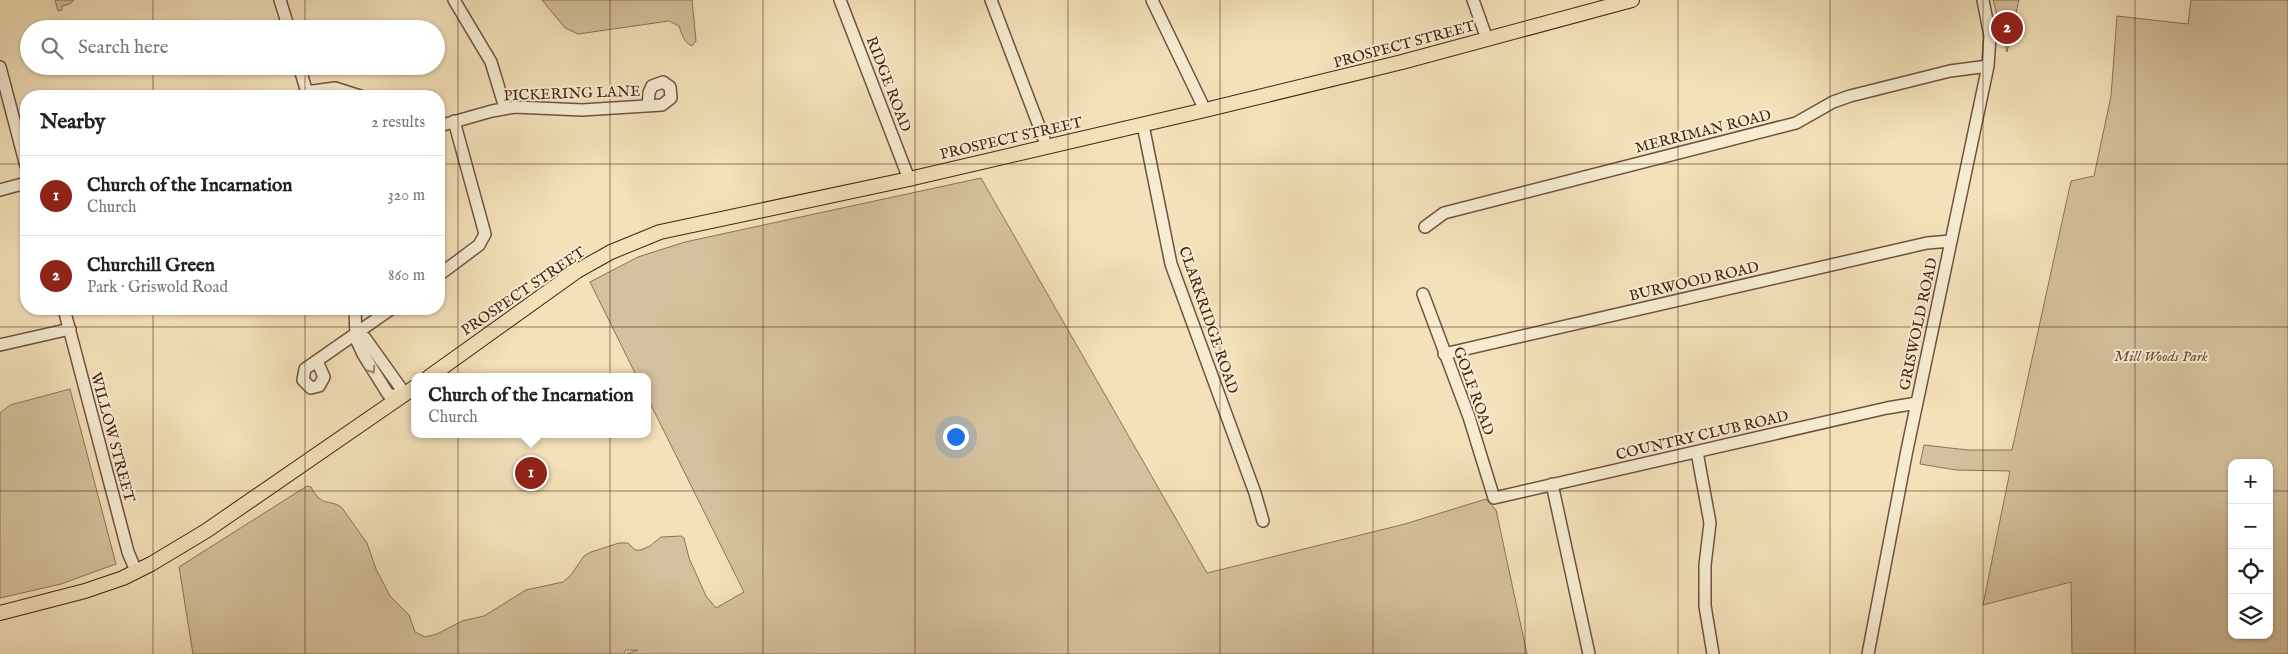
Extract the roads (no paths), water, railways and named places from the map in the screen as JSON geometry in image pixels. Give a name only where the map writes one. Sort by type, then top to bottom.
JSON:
[{"type":"main road","name":"PROSPECT STREET","points":[[435,373],[553,287],[589,264],[637,240],[686,225],[909,179],[1143,125],[1487,39],[1632,0]]},
{"type":"main road","points":[[0,613],[85,591],[136,571],[206,531],[411,390]]},
{"type":"street","points":[[280,0],[286,20]]},
{"type":"street","points":[[454,0],[491,62],[504,108]]},
{"type":"street","name":"RIDGE ROAD","points":[[840,0],[909,179]]},
{"type":"street","points":[[991,0],[1047,147]]},
{"type":"street","points":[[1152,0],[1205,110]]},
{"type":"street","points":[[1473,0],[1487,39]]},
{"type":"street","name":"GRISWOLD ROAD","points":[[1868,654],[1917,403],[1988,66],[1990,36],[1983,0]]},
{"type":"street","name":"MERRIMAN ROAD","points":[[1425,227],[1444,213],[1796,123],[1833,102],[1850,96],[1950,71],[1988,66]]},
{"type":"street","points":[[0,67],[20,143]]},
{"type":"street","points":[[302,75],[306,90]]},
{"type":"street","points":[[326,90],[335,88],[341,90]]},
{"type":"street","name":"PICKERING LANE","points":[[445,124],[504,108],[537,107],[582,110],[648,106]]},
{"type":"street","points":[[445,270],[480,245],[485,234],[454,121]]},
{"type":"street","name":"CLARKRIDGE ROAD","points":[[1143,125],[1171,264],[1263,521]]},
{"type":"street","points":[[0,190],[20,185]]},
{"type":"street","name":"BURWOOD ROAD","points":[[1444,354],[1927,243],[1951,241]]},
{"type":"street","name":"GOLF ROAD","points":[[1423,294],[1469,417],[1494,498]]},
{"type":"street","name":"WILLOW STREET","points":[[66,315],[128,552],[136,571]]},
{"type":"street","points":[[356,315],[357,333]]},
{"type":"street","points":[[317,361],[382,315]]},
{"type":"street","points":[[0,346],[70,328]]},
{"type":"street","points":[[357,333],[365,338],[400,387],[399,398]]},
{"type":"street","name":"COUNTRY CLUB ROAD","points":[[1494,498],[1887,408],[1917,403]]},
{"type":"street","points":[[1697,452],[1710,523],[1705,565],[1704,606],[1713,654]]},
{"type":"street","points":[[1552,484],[1589,654]]},
{"type":"place","name":"Churchill Green","points":[[2007,28]]},
{"type":"place","name":"Church of the Incarnation","points":[[531,473]]},
{"type":"park label","name":"Mill Woods Park","points":[[2161,356]]}]
